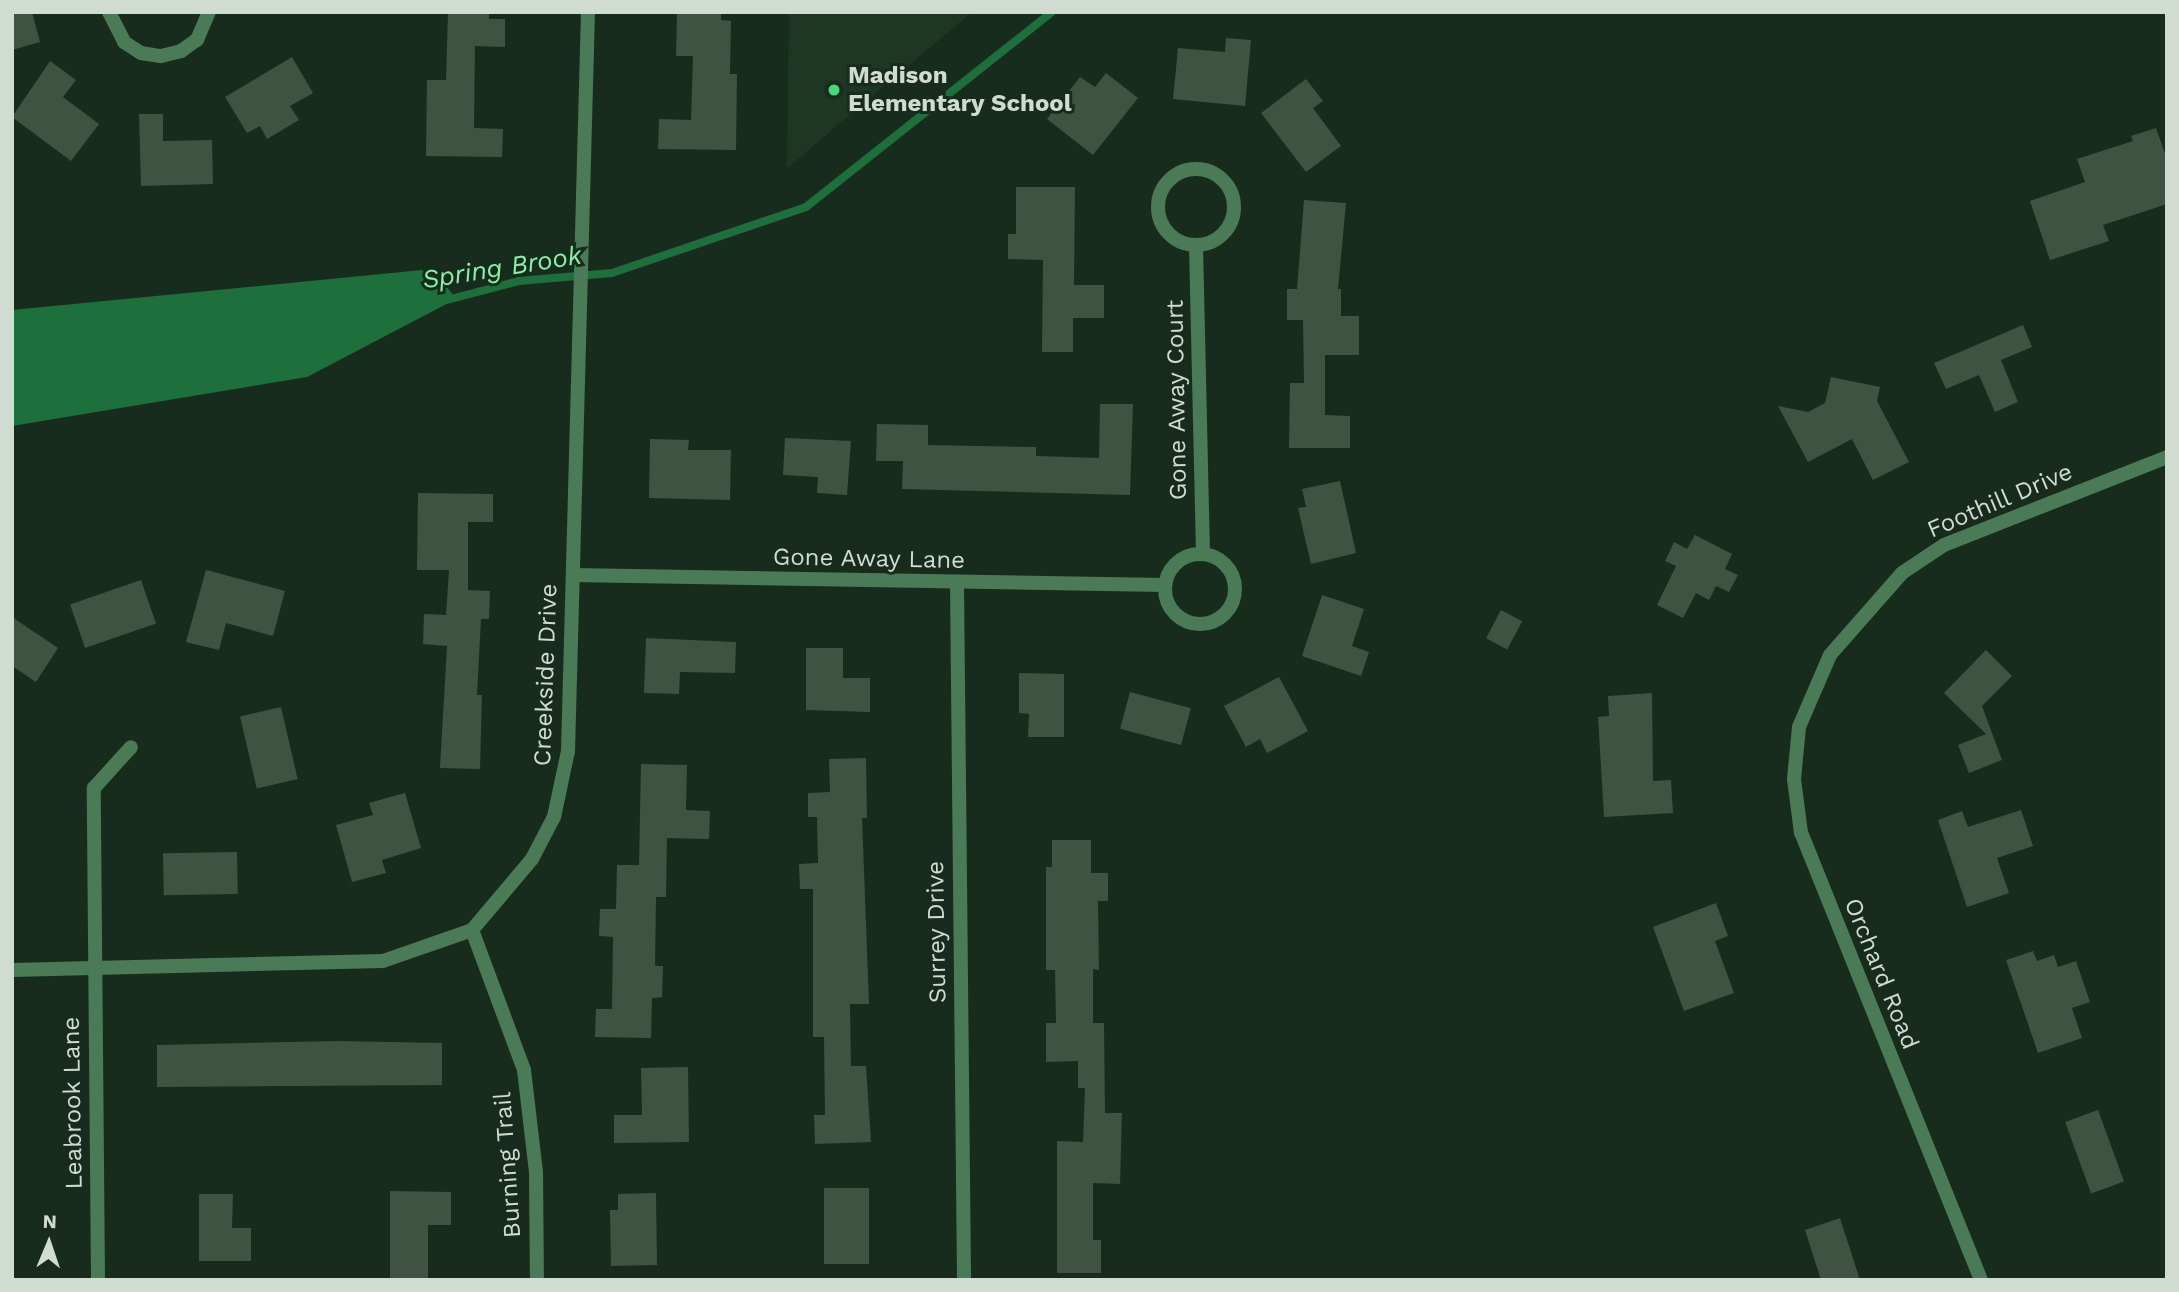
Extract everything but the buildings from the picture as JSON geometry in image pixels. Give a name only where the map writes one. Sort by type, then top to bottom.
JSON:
[{"type":"street","points":[[109,12],[124,42],[141,53],[161,56],[181,51],[197,40],[209,12]]},
{"type":"street","name":"Creekside Drive","points":[[472,930],[532,859],[547,834],[563,785],[573,575],[588,12]]},
{"type":"street","points":[[1196,168],[1224,179],[1236,207],[1224,234],[1196,245],[1169,234],[1157,206],[1169,179],[1196,168]]},
{"type":"street","name":"Gone Away Court","points":[[1196,245],[1203,554]]},
{"type":"street","name":"Foothill Drive","points":[[1817,678],[1874,601],[1902,573],[1944,545],[2167,457]]},
{"type":"street","points":[[1203,554],[1216,558],[1233,579],[1235,592],[1222,617],[1196,624],[1183,620],[1166,599],[1164,585],[1177,562],[1203,554]]},
{"type":"street","name":"Gone Away Lane","points":[[573,575],[957,584],[1164,585]]},
{"type":"street","name":"Surrey Drive","points":[[957,584],[964,1280]]},
{"type":"street","name":"Orchard Road","points":[[1817,678],[1799,727],[1795,756],[1801,833],[1980,1280]]},
{"type":"street","name":"Leabrook Lane","points":[[98,1280],[94,788],[131,747]]},
{"type":"street","points":[[12,970],[383,961],[472,930]]},
{"type":"street","name":"Burning Trail","points":[[472,930],[524,1070],[536,1172],[537,1280]]},
{"type":"shaded area","name":"Madison Elementary School","points":[[789,12],[972,12],[787,168]]},
{"type":"shaded area","points":[[422,270],[441,279],[456,299],[307,377],[12,426],[12,310]]},
{"type":"waterway","name":"Spring Brook","points":[[447,300],[519,281],[612,273],[806,207],[1052,12]]},
{"type":"place","name":"Madison Elementary School","points":[[834,90]]}]
